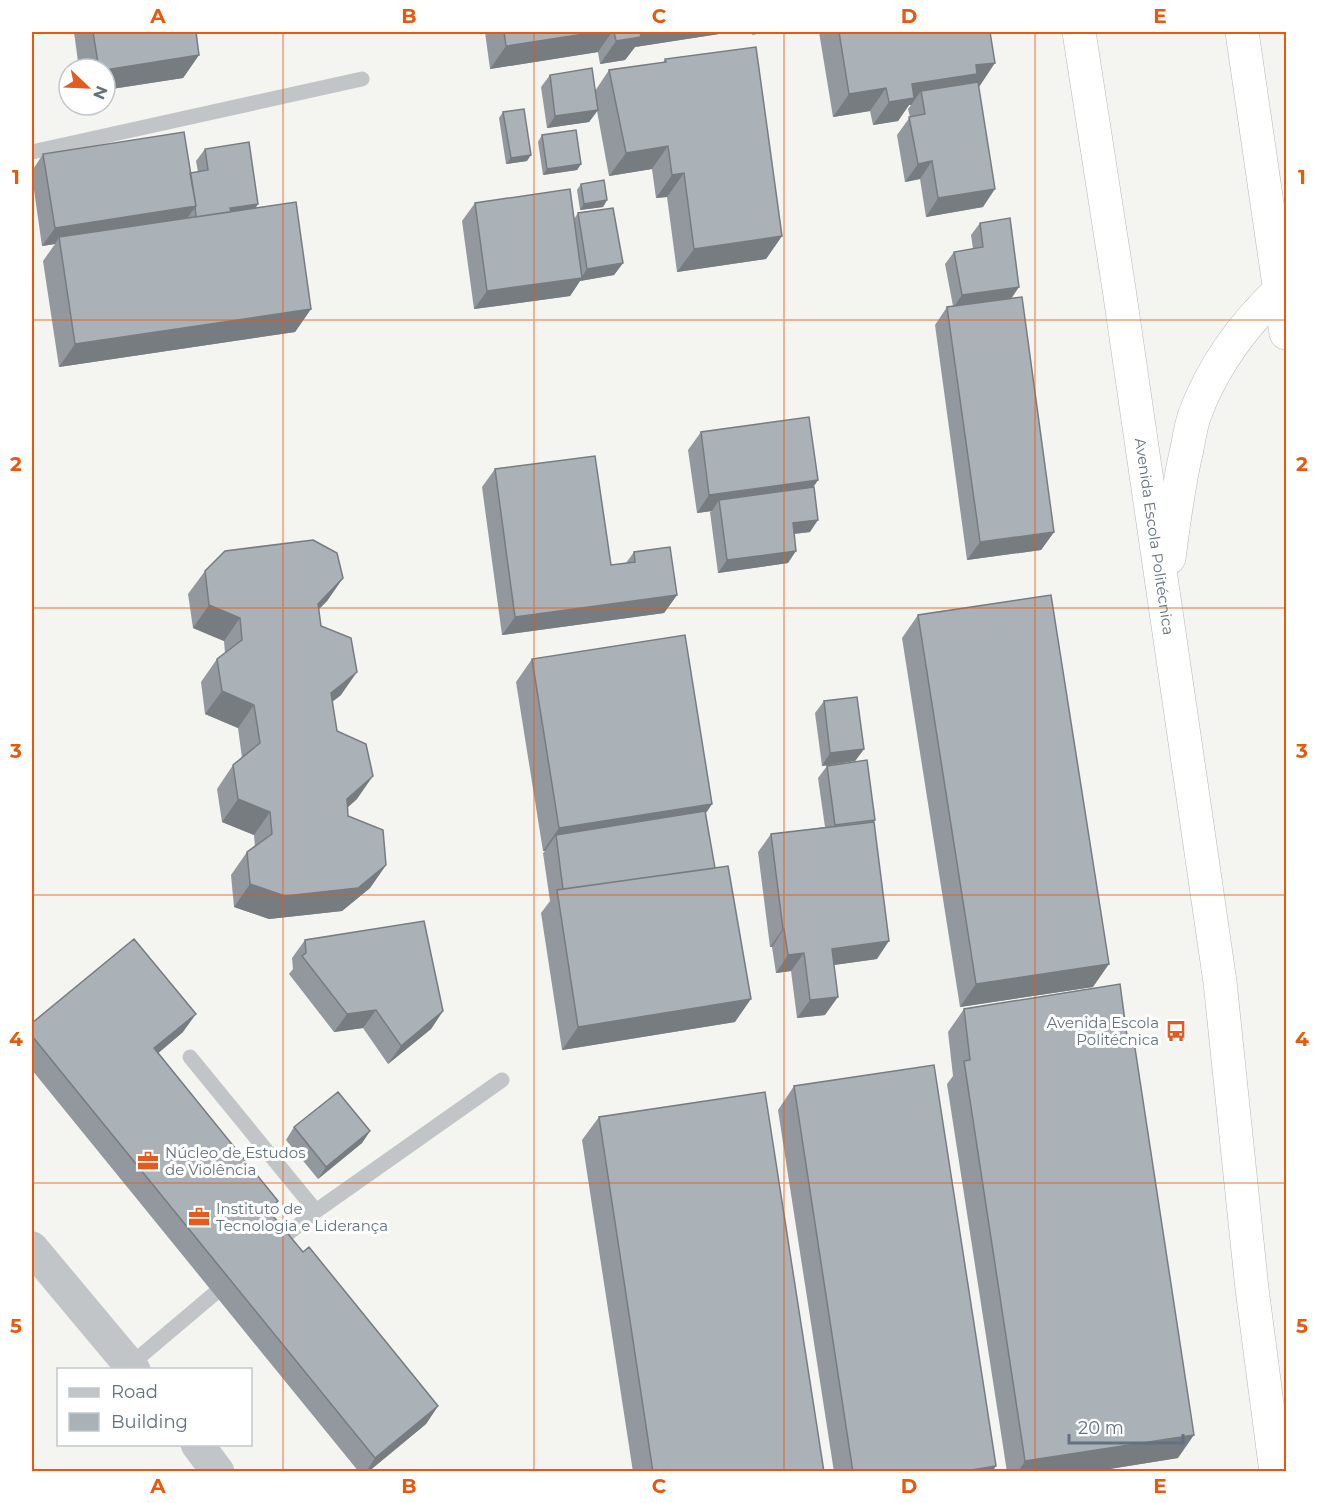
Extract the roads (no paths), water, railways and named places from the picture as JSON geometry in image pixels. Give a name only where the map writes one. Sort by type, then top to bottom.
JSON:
[{"type":"highway","name":"Avenida Escola Politécnica","points":[[1079,32],[1121,301],[1220,982],[1250,1277],[1276,1472]]},
{"type":"highway","points":[[1242,32],[1287,333]]},
{"type":"highway","points":[[1164,604],[1177,491],[1194,415],[1215,370],[1233,342],[1263,306],[1280,290]]},
{"type":"street","points":[[32,1248],[132,1367]]},
{"type":"street","points":[[199,1446],[219,1472]]},
{"type":"lane","points":[[32,152],[362,79]]},
{"type":"lane","points":[[190,1057],[316,1211]]},
{"type":"lane","points":[[272,1247],[316,1211],[502,1080]]},
{"type":"lane","points":[[132,1367],[214,1294]]},
{"type":"place","name":"Avenida Escola Politécnica","points":[[1176,1031]]},
{"type":"place","name":"Núcleo de Estudos de Violência","points":[[148,1161]]},
{"type":"place","name":"Instituto de Tecnologia e Liderança","points":[[199,1217]]}]
